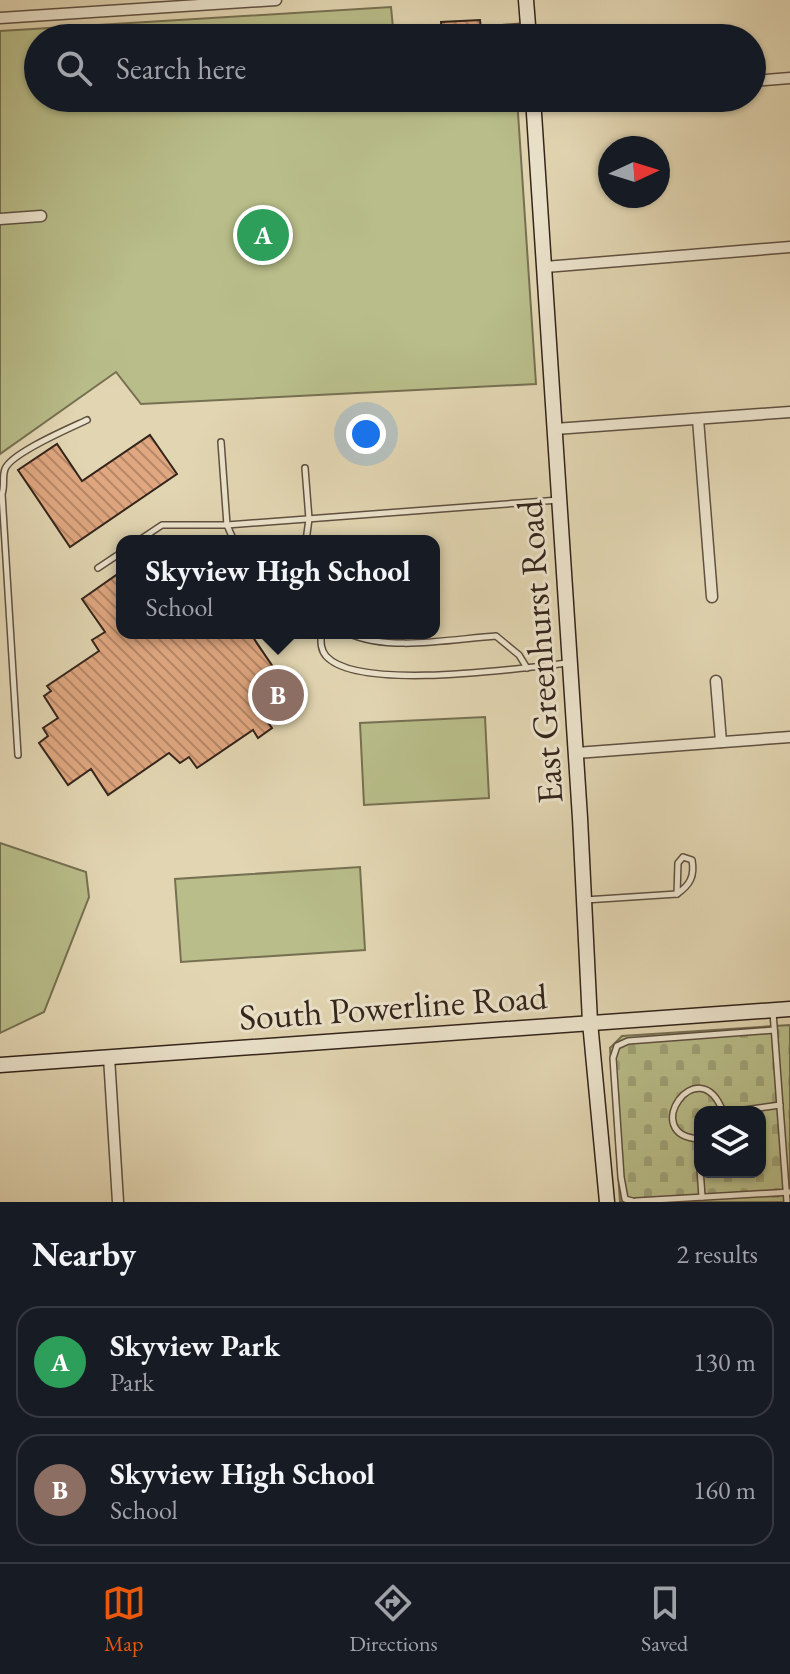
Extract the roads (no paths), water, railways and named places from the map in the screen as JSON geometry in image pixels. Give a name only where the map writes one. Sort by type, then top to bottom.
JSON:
[{"type":"main road","points":[[526,0],[528,24]]},
{"type":"main road","name":"East Greenhurst Road","points":[[535,112],[590,1022],[607,1201]]},
{"type":"main road","name":"South Powerline Road","points":[[0,1065],[790,1009]]},
{"type":"street","points":[[0,18],[201,2],[276,0]]},
{"type":"street","points":[[766,80],[790,78]]},
{"type":"street","points":[[0,219],[41,216]]},
{"type":"street","points":[[545,267],[790,247]]},
{"type":"street","points":[[555,429],[790,412]]},
{"type":"street","points":[[698,419],[712,597]]},
{"type":"street","points":[[716,681],[721,742]]},
{"type":"street","points":[[576,753],[790,737]]},
{"type":"street","points":[[109,1057],[118,1202]]},
{"type":"lane","points":[[18,755],[2,529],[6,468],[44,439],[87,420]]},
{"type":"lane","points":[[221,442],[227,525],[231,535]]},
{"type":"lane","points":[[305,468],[309,519],[307,535]]},
{"type":"lane","points":[[147,535],[162,525],[227,525],[560,500]]},
{"type":"lane","points":[[98,568],[116,556]]},
{"type":"lane","points":[[369,639],[400,643],[496,636],[519,655],[527,668]]},
{"type":"lane","points":[[321,639],[327,657],[366,674],[403,676],[570,663]]},
{"type":"lane","points":[[584,900],[677,894],[691,880],[692,860],[688,857],[683,857],[678,863],[677,894]]},
{"type":"lane","points":[[773,1011],[787,1202]]},
{"type":"lane","points":[[625,1199],[613,1058],[617,1046],[628,1041],[774,1030]]},
{"type":"lane","points":[[694,1138],[681,1133],[676,1127],[672,1111],[679,1097],[685,1092],[701,1089],[715,1098],[720,1106]]},
{"type":"lane","points":[[766,1107],[780,1105]]},
{"type":"lane","points":[[701,1178],[702,1197]]},
{"type":"lane","points":[[607,1201],[625,1199],[636,1202],[788,1192]]},
{"type":"place","name":"Skyview Park","points":[[263,235]]},
{"type":"place","name":"Skyview High School","points":[[278,695]]}]
